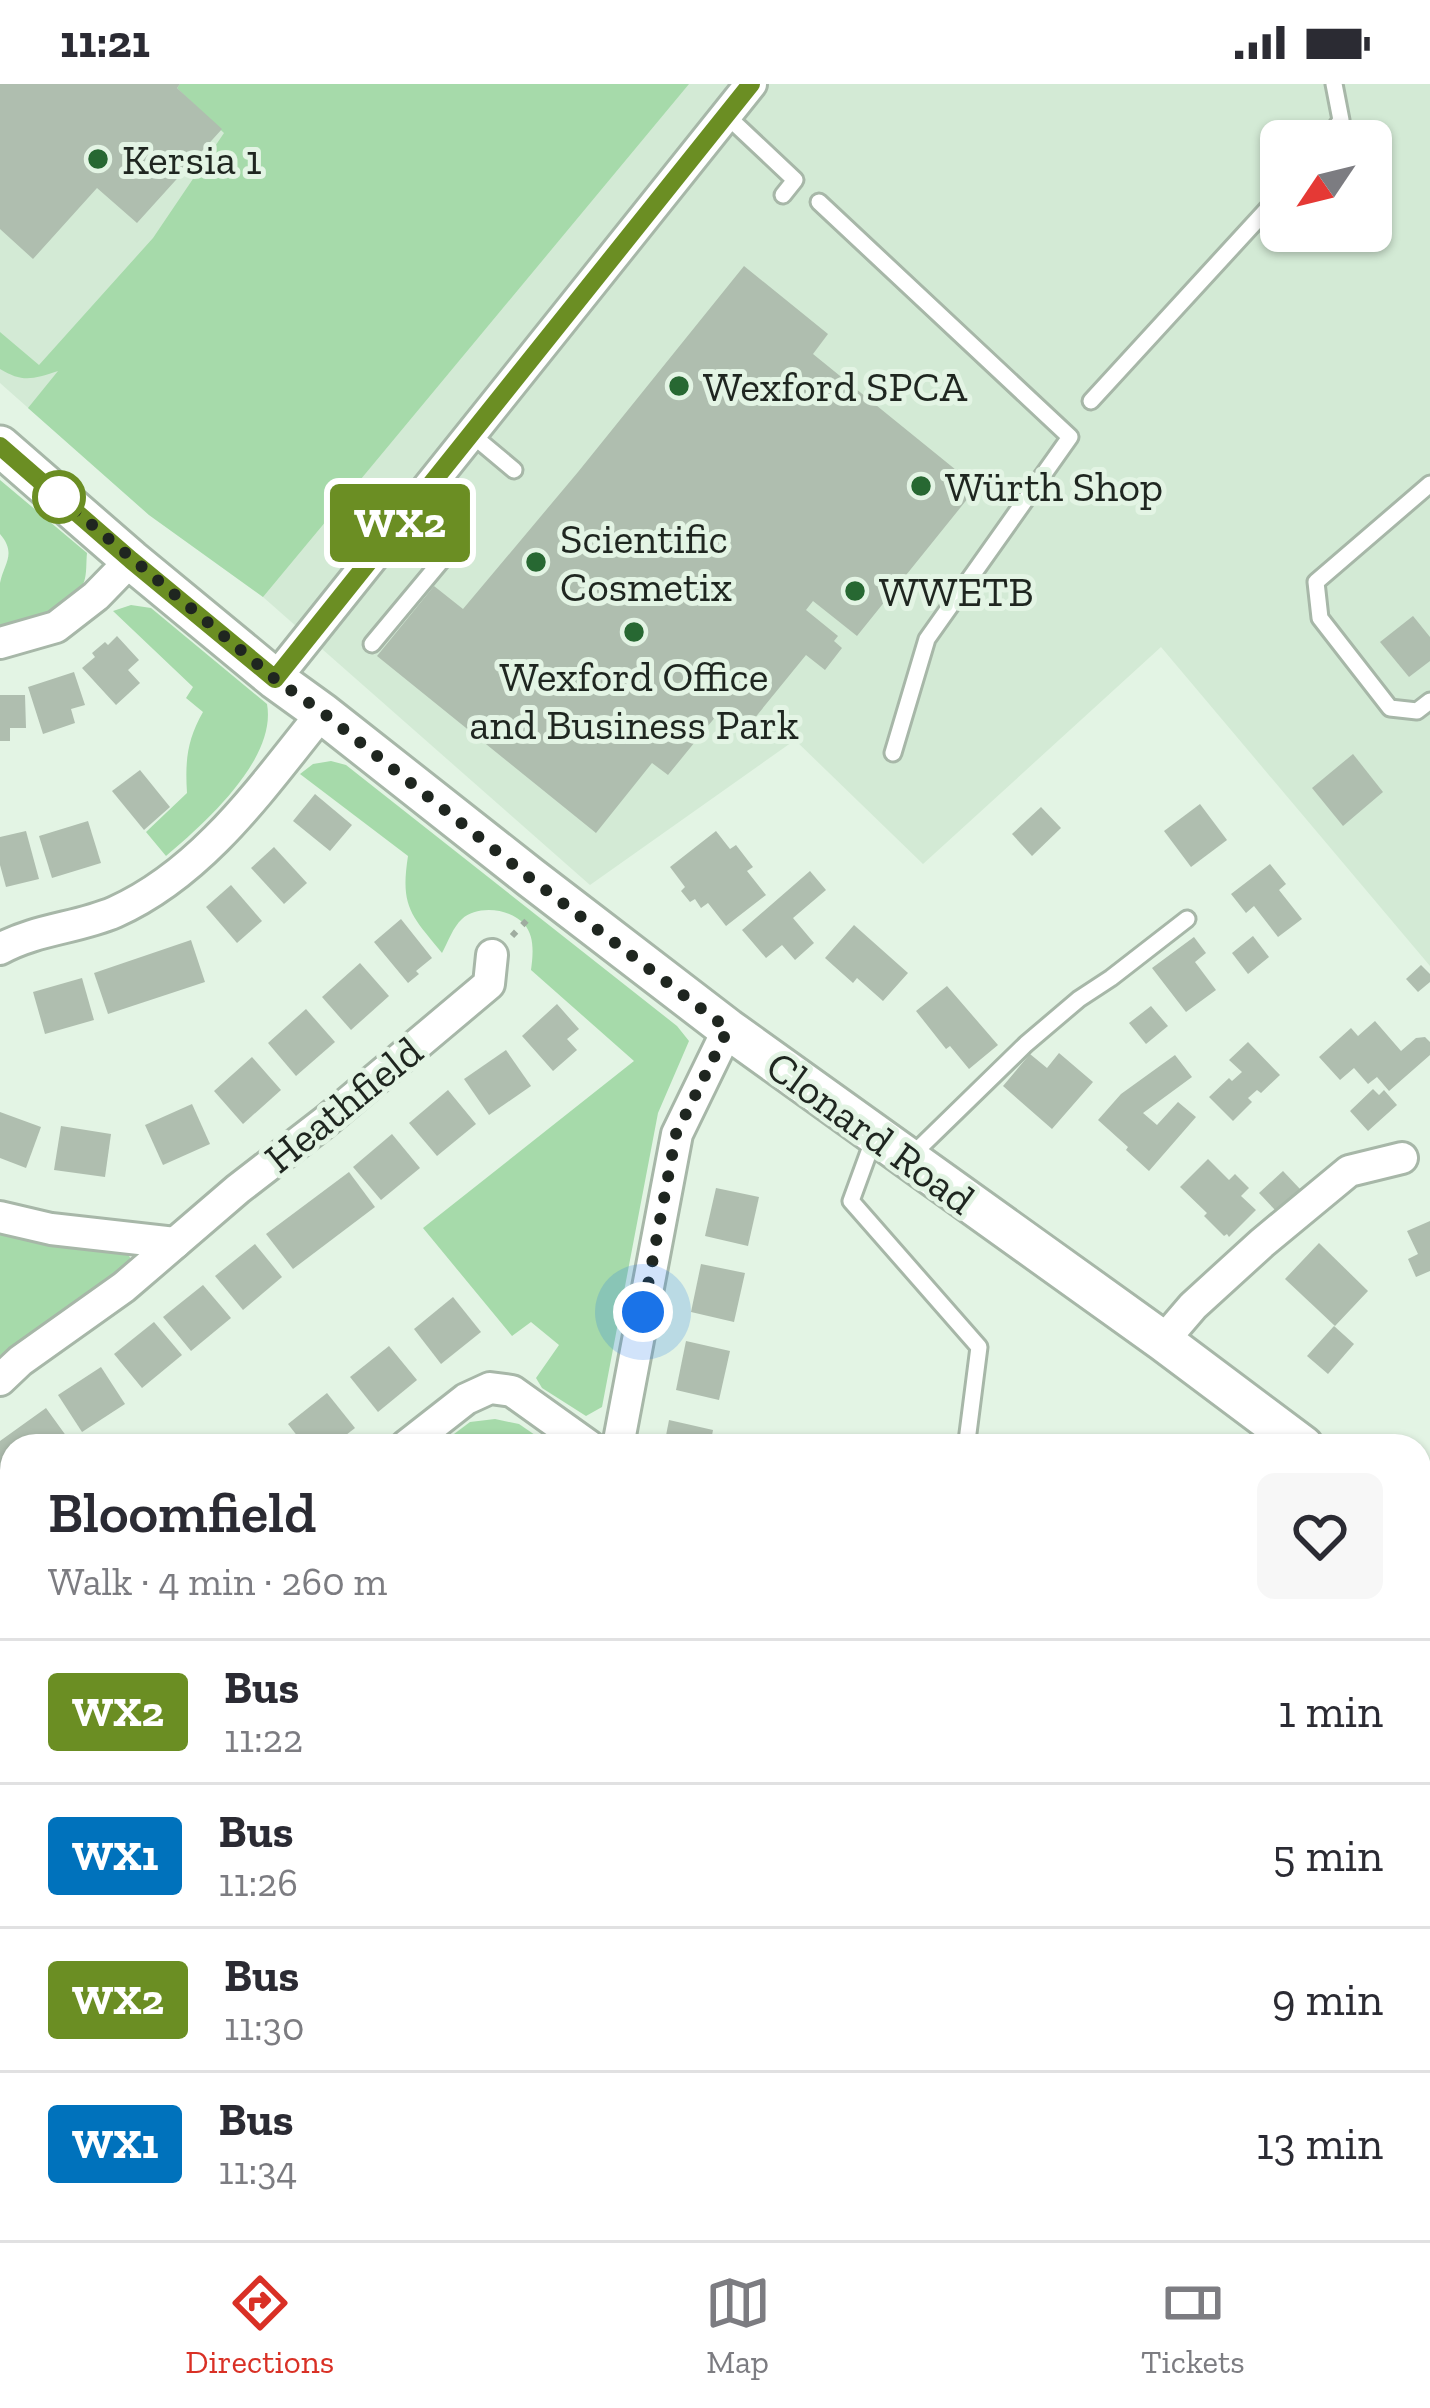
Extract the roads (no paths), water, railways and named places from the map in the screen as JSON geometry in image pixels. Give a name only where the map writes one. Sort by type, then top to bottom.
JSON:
[{"type":"street","points":[[275,679],[751,84]]},
{"type":"street","name":"Clonard Road","points":[[0,446],[275,679],[552,895],[728,1029],[1288,1434]]},
{"type":"street","points":[[0,644],[56,627],[131,560]]},
{"type":"street","points":[[0,949],[20,938],[109,915],[151,895],[242,812],[322,712]]},
{"type":"street","name":"Heathfield","points":[[0,1379],[124,1287],[489,984],[492,955]]},
{"type":"street","points":[[620,1434],[676,1134],[728,1029]]},
{"type":"street","points":[[1163,1341],[1193,1306],[1349,1171],[1402,1158]]},
{"type":"street","points":[[0,1217],[51,1229],[175,1243]]},
{"type":"street","points":[[421,1434],[466,1399],[490,1388],[512,1391],[573,1434]]},
{"type":"lane","points":[[1334,84],[1341,120]]},
{"type":"lane","points":[[726,115],[795,180],[783,195]]},
{"type":"lane","points":[[819,202],[1070,437],[927,639],[893,753]]},
{"type":"lane","points":[[1091,401],[1260,217]]},
{"type":"lane","points":[[471,434],[514,470]]},
{"type":"lane","points":[[1430,484],[1316,582],[1320,618],[1390,708],[1417,711],[1430,701]]},
{"type":"lane","points":[[372,644],[446,554]]},
{"type":"lane","points":[[908,1159],[1079,998],[1187,919]]},
{"type":"lane","points":[[875,1135],[851,1201],[980,1347],[968,1434]]},
{"type":"place","name":"Kersia 1","points":[[98,159]]},
{"type":"place","name":"Wexford SPCA","points":[[679,386]]},
{"type":"place","name":"Würth Shop","points":[[921,486]]},
{"type":"place","name":"Scientific Cosmetix","points":[[536,562]]},
{"type":"place","name":"WWETB","points":[[855,591]]},
{"type":"place","name":"Wexford Office and Business Park","points":[[634,632]]}]
